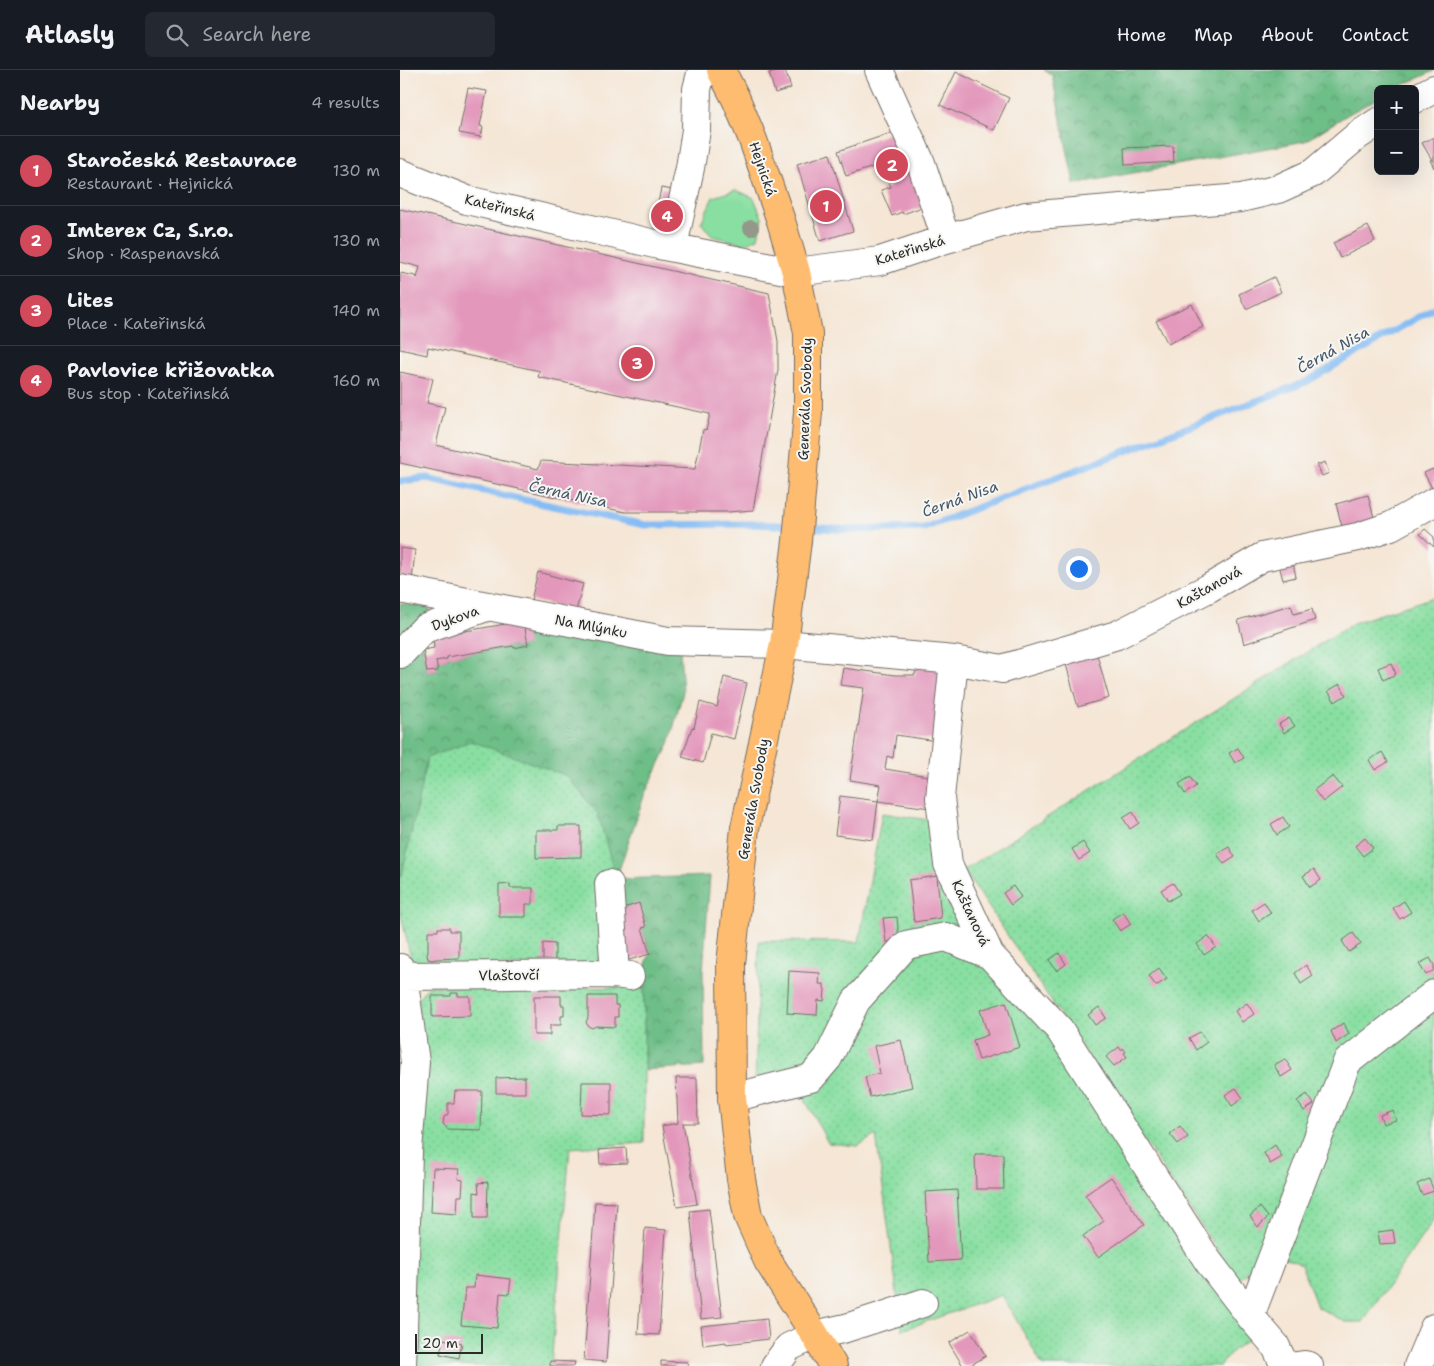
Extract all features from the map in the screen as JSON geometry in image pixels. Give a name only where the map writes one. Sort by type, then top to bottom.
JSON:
[{"type":"main road","name":"Hejnická","points":[[721,70],[736,99],[753,140],[781,221],[796,272]]},
{"type":"main road","name":"Generála Svobody","points":[[796,272],[808,333],[808,412],[797,541],[784,644],[745,828],[731,964],[732,1098],[748,1216],[768,1261],[833,1366]]},
{"type":"street","points":[[674,248],[696,130],[697,90],[702,70]]},
{"type":"street","points":[[879,70],[922,163],[946,239]]},
{"type":"street","points":[[1419,97],[1434,90]]},
{"type":"street","name":"Kateřinská","points":[[400,173],[467,200],[674,248],[796,272],[880,262],[946,239],[1026,216],[1241,198],[1278,189],[1313,173],[1357,136],[1374,125]]},
{"type":"street","name":"Kaštanová","points":[[784,644],[954,660],[1002,669],[1117,635],[1209,588],[1262,557],[1374,532],[1391,526],[1434,502]]},
{"type":"street","name":"Na Mlýnku","points":[[400,589],[668,641],[784,644]]},
{"type":"street","name":"Dykova","points":[[400,654],[424,630],[491,606]]},
{"type":"street","name":"Kaštanová","points":[[954,660],[940,798],[948,864],[990,954]]},
{"type":"street","name":"Vlaštovčí","points":[[401,972],[622,975],[609,884]]},
{"type":"street","name":"Kaštanová","points":[[732,1098],[811,1078],[828,1058],[856,1001],[906,945],[946,936],[990,954]]},
{"type":"street","points":[[990,954],[1059,1029],[1208,1260],[1250,1316],[1275,1345],[1285,1366]]},
{"type":"street","points":[[401,972],[415,1062],[404,1151],[402,1366]]},
{"type":"street","points":[[1250,1316],[1347,1062],[1434,994]]},
{"type":"street","points":[[775,1366],[788,1347],[815,1335],[846,1328],[923,1303]]},
{"type":"street","points":[[1418,1366],[1434,1328]]},
{"type":"street","points":[[1297,1366],[1309,1366]]},
{"type":"green space","points":[[1044,70],[1434,70],[1403,85],[1374,85],[1374,100],[1305,141],[1074,184],[1052,75]]},
{"type":"green space","points":[[736,190],[754,198],[762,218],[758,238],[744,244],[713,236],[701,223],[713,197]]},
{"type":"green space","points":[[1434,597],[1434,1219],[1363,1322],[1346,1322],[1317,1307],[1301,1264],[1269,1252],[1238,1281],[964,870],[1353,623]]},
{"type":"green space","points":[[400,603],[430,608],[429,619],[400,631]]},
{"type":"green space","points":[[524,623],[680,650],[683,692],[669,744],[644,796],[616,879],[710,876],[703,971],[704,1066],[644,1070],[643,971],[650,954],[642,928],[646,927],[639,904],[618,910],[400,877],[400,663],[422,639],[427,672],[438,671],[436,661],[447,659],[447,657],[527,645]]},
{"type":"green space","points":[[471,741],[567,776],[598,814],[616,879],[607,963],[425,968],[411,959],[400,911],[400,877],[402,876],[427,758]]},
{"type":"green space","points":[[882,813],[936,821],[969,931],[939,929],[808,1071],[755,1085],[759,941],[859,942]]},
{"type":"green space","points":[[937,943],[987,966],[1033,1011],[1259,1332],[1233,1350],[1220,1366],[1043,1366],[1002,1295],[902,1330],[876,1135],[858,1146],[828,1143],[799,1088],[857,1010],[896,965]]},
{"type":"green space","points":[[429,986],[644,988],[644,1143],[570,1148],[551,1366],[411,1366],[419,996]]},
{"type":"building","points":[[785,70],[791,88],[775,93],[769,73]]},
{"type":"building","points":[[956,72],[1009,98],[994,130],[940,105]]},
{"type":"building","points":[[468,88],[487,91],[480,126],[483,127],[481,137],[459,133]]},
{"type":"building","points":[[900,130],[925,206],[892,216],[881,190],[891,187],[882,164],[846,176],[838,151]]},
{"type":"building","points":[[1434,137],[1434,168],[1430,160],[1432,160],[1422,143]]},
{"type":"building","points":[[1173,146],[1174,162],[1125,165],[1124,148]]},
{"type":"building","points":[[830,154],[853,231],[820,241],[797,164]]},
{"type":"building","points":[[661,188],[673,190],[667,221],[655,219]]},
{"type":"building","points":[[400,209],[769,293],[778,341],[778,370],[753,510],[728,512],[625,512],[400,463],[400,372],[433,379],[427,403],[445,407],[436,445],[538,469],[541,461],[695,469],[703,430],[706,430],[710,414],[538,377],[540,371],[428,347],[427,355],[400,349],[400,273],[416,276],[417,278],[420,267],[400,262]]},
{"type":"building","points":[[1368,226],[1375,241],[1340,258],[1333,243]]},
{"type":"building","points":[[1274,277],[1281,292],[1246,309],[1239,294]]},
{"type":"building","points":[[1192,304],[1203,327],[1168,344],[1156,321]]},
{"type":"building","points":[[1325,462],[1329,473],[1322,476],[1317,465]]},
{"type":"building","points":[[1433,469],[1434,489],[1433,490],[1424,473]]},
{"type":"building","points":[[1368,495],[1376,525],[1344,534],[1336,504]]},
{"type":"building","points":[[1425,529],[1434,537],[1434,547],[1420,534]]},
{"type":"building","points":[[400,548],[415,550],[412,582],[400,580]]},
{"type":"building","points":[[1292,558],[1296,577],[1283,580],[1278,561]]},
{"type":"building","points":[[538,572],[583,584],[576,611],[531,600]]},
{"type":"building","points":[[1291,605],[1294,614],[1312,609],[1315,620],[1244,644],[1238,620]]},
{"type":"building","points":[[511,623],[511,625],[524,623],[528,645],[447,657],[447,659],[436,661],[438,671],[427,672],[423,650],[434,648],[433,638]]},
{"type":"building","points":[[1096,651],[1109,698],[1078,707],[1065,661]]},
{"type":"building","points":[[1391,663],[1396,674],[1383,680],[1378,668]]},
{"type":"building","points":[[943,666],[937,741],[896,735],[893,758],[887,756],[885,769],[934,777],[930,808],[878,801],[881,785],[850,780],[864,688],[840,685],[843,668],[895,675],[915,675],[916,667]]},
{"type":"building","points":[[724,677],[747,683],[734,739],[711,733],[703,763],[682,757],[692,727],[694,728],[700,702],[717,707]]},
{"type":"building","points":[[1340,684],[1346,695],[1335,702],[1328,691]]},
{"type":"building","points":[[1289,718],[1295,726],[1284,733],[1279,724]]},
{"type":"building","points":[[1238,748],[1244,758],[1235,763],[1229,753]]},
{"type":"building","points":[[1382,752],[1388,762],[1375,770],[1369,760]]},
{"type":"building","points":[[1333,776],[1342,787],[1323,802],[1314,790]]},
{"type":"building","points":[[1190,777],[1196,786],[1185,794],[1179,784]]},
{"type":"building","points":[[840,796],[878,801],[873,840],[835,835]]},
{"type":"building","points":[[1133,812],[1139,823],[1130,829],[1123,818]]},
{"type":"building","points":[[1283,817],[1289,827],[1277,835],[1271,824]]},
{"type":"building","points":[[558,826],[581,826],[581,857],[536,858],[536,830],[558,830]]},
{"type":"building","points":[[1365,838],[1373,848],[1363,856],[1355,846]]},
{"type":"building","points":[[1083,842],[1090,853],[1079,860],[1072,849]]},
{"type":"building","points":[[1229,847],[1235,857],[1224,864],[1217,854]]},
{"type":"building","points":[[1314,869],[1321,880],[1310,887],[1303,876]]},
{"type":"building","points":[[937,876],[941,918],[914,922],[909,880]]},
{"type":"building","points":[[1173,883],[1180,894],[1168,901],[1161,890]]},
{"type":"building","points":[[510,884],[510,888],[533,888],[533,904],[526,904],[526,917],[499,917],[499,885]]},
{"type":"building","points":[[1013,886],[1021,897],[1011,905],[1003,893]]},
{"type":"building","points":[[1404,901],[1411,912],[1400,919],[1393,908]]},
{"type":"building","points":[[1264,902],[1271,913],[1259,921],[1252,910]]},
{"type":"building","points":[[639,903],[646,927],[642,928],[650,954],[629,960],[621,934],[618,910]]},
{"type":"building","points":[[1123,912],[1131,924],[1120,931],[1112,919]]},
{"type":"building","points":[[897,917],[899,941],[886,942],[883,918]]},
{"type":"building","points":[[438,928],[450,928],[450,931],[459,931],[459,958],[428,959],[428,931],[438,931]]},
{"type":"building","points":[[1353,933],[1361,944],[1349,952],[1342,941]]},
{"type":"building","points":[[1208,936],[1216,947],[1204,955],[1197,944]]},
{"type":"building","points":[[543,943],[555,944],[555,965],[543,965]]},
{"type":"building","points":[[1059,953],[1066,964],[1057,971],[1049,960]]},
{"type":"building","points":[[1430,958],[1434,965],[1434,970],[1426,975],[1419,964]]},
{"type":"building","points":[[1306,965],[1313,976],[1301,984],[1295,973]]},
{"type":"building","points":[[1159,968],[1167,979],[1156,986],[1149,976]]},
{"type":"building","points":[[789,971],[820,973],[819,984],[824,984],[825,989],[824,1001],[818,1000],[817,1015],[787,1013]]},
{"type":"building","points":[[451,993],[458,993],[458,996],[470,996],[470,1016],[432,1017],[432,996],[451,996]]},
{"type":"building","points":[[534,996],[561,996],[561,1005],[564,1005],[564,1016],[561,1016],[561,1025],[550,1025],[550,1035],[534,1035]]},
{"type":"building","points":[[588,996],[615,996],[615,1005],[618,1005],[618,1017],[615,1017],[615,1027],[596,1026],[592,1028],[588,1026],[586,1022],[588,1018]]},
{"type":"building","points":[[1006,1002],[1020,1047],[979,1060],[973,1040],[988,1035],[980,1010]]},
{"type":"building","points":[[1247,1003],[1254,1014],[1242,1022],[1235,1011]]},
{"type":"building","points":[[1099,1007],[1106,1018],[1095,1025],[1088,1015]]},
{"type":"building","points":[[1344,1023],[1349,1034],[1336,1043],[1331,1031]]},
{"type":"building","points":[[1200,1032],[1207,1042],[1196,1050],[1189,1038]]},
{"type":"building","points":[[901,1040],[912,1087],[870,1097],[865,1077],[880,1073],[874,1046]]},
{"type":"building","points":[[1119,1047],[1121,1050],[1123,1048],[1127,1057],[1114,1066],[1106,1057]]},
{"type":"building","points":[[1285,1059],[1292,1070],[1281,1077],[1274,1065]]},
{"type":"building","points":[[525,1077],[525,1093],[496,1093],[496,1078]]},
{"type":"building","points":[[676,1078],[697,1078],[698,1123],[683,1123],[697,1204],[677,1207],[662,1126],[678,1123]]},
{"type":"building","points":[[582,1082],[611,1082],[611,1115],[581,1114]]},
{"type":"building","points":[[1236,1088],[1243,1098],[1232,1106],[1225,1095]]},
{"type":"building","points":[[455,1091],[482,1091],[481,1130],[447,1129],[443,1124],[444,1117],[448,1114],[448,1103],[454,1103]]},
{"type":"building","points":[[1307,1094],[1314,1104],[1304,1111],[1297,1101]]},
{"type":"building","points":[[1393,1110],[1396,1120],[1383,1124],[1380,1115]]},
{"type":"building","points":[[1180,1126],[1188,1137],[1178,1144],[1170,1134]]},
{"type":"building","points":[[1275,1145],[1282,1157],[1270,1164],[1264,1153]]},
{"type":"building","points":[[626,1148],[627,1163],[600,1164],[599,1150]]},
{"type":"building","points":[[975,1154],[1003,1154],[1004,1189],[976,1189]]},
{"type":"building","points":[[433,1168],[459,1169],[458,1179],[463,1180],[462,1196],[458,1196],[457,1214],[431,1212]]},
{"type":"building","points":[[1111,1177],[1144,1225],[1098,1257],[1083,1236],[1104,1221],[1085,1195]]},
{"type":"building","points":[[1429,1179],[1434,1191],[1422,1195],[1417,1184]]},
{"type":"building","points":[[488,1182],[487,1218],[474,1218],[474,1192],[479,1193],[478,1183]]},
{"type":"building","points":[[957,1190],[961,1260],[929,1262],[925,1192]]},
{"type":"building","points":[[595,1202],[617,1203],[606,1362],[584,1360]]},
{"type":"building","points":[[1260,1207],[1268,1217],[1258,1227],[1250,1216]]},
{"type":"building","points":[[709,1209],[722,1317],[701,1319],[690,1211]]},
{"type":"building","points":[[645,1228],[666,1230],[659,1335],[638,1334]]},
{"type":"building","points":[[1393,1230],[1395,1243],[1380,1244],[1378,1232]]},
{"type":"building","points":[[475,1275],[511,1279],[509,1294],[500,1293],[497,1328],[461,1325],[465,1288],[474,1288]]},
{"type":"building","points":[[767,1319],[769,1339],[703,1345],[701,1326]]},
{"type":"building","points":[[970,1330],[986,1356],[969,1366],[963,1366],[949,1343]]},
{"type":"building","points":[[443,1339],[462,1343],[459,1358],[440,1354]]},
{"type":"building","points":[[550,1361],[575,1362],[574,1366],[550,1366]]},
{"type":"building","points":[[661,1361],[687,1362],[688,1366],[661,1366]]},
{"type":"waterway","name":"Černá Nisa","points":[[804,527],[853,530],[924,528],[1306,382],[1434,308]]},
{"type":"waterway","name":"Černá Nisa","points":[[400,481],[427,478],[645,525],[756,524],[793,526]]},
{"type":"place","name":"Imterex Cz, S.r.o.","points":[[892,165]]},
{"type":"place","name":"Staročeská Restaurace","points":[[826,206]]},
{"type":"place","name":"Pavlovice křižovatka","points":[[667,216]]},
{"type":"place","name":"Lites","points":[[637,363]]}]
